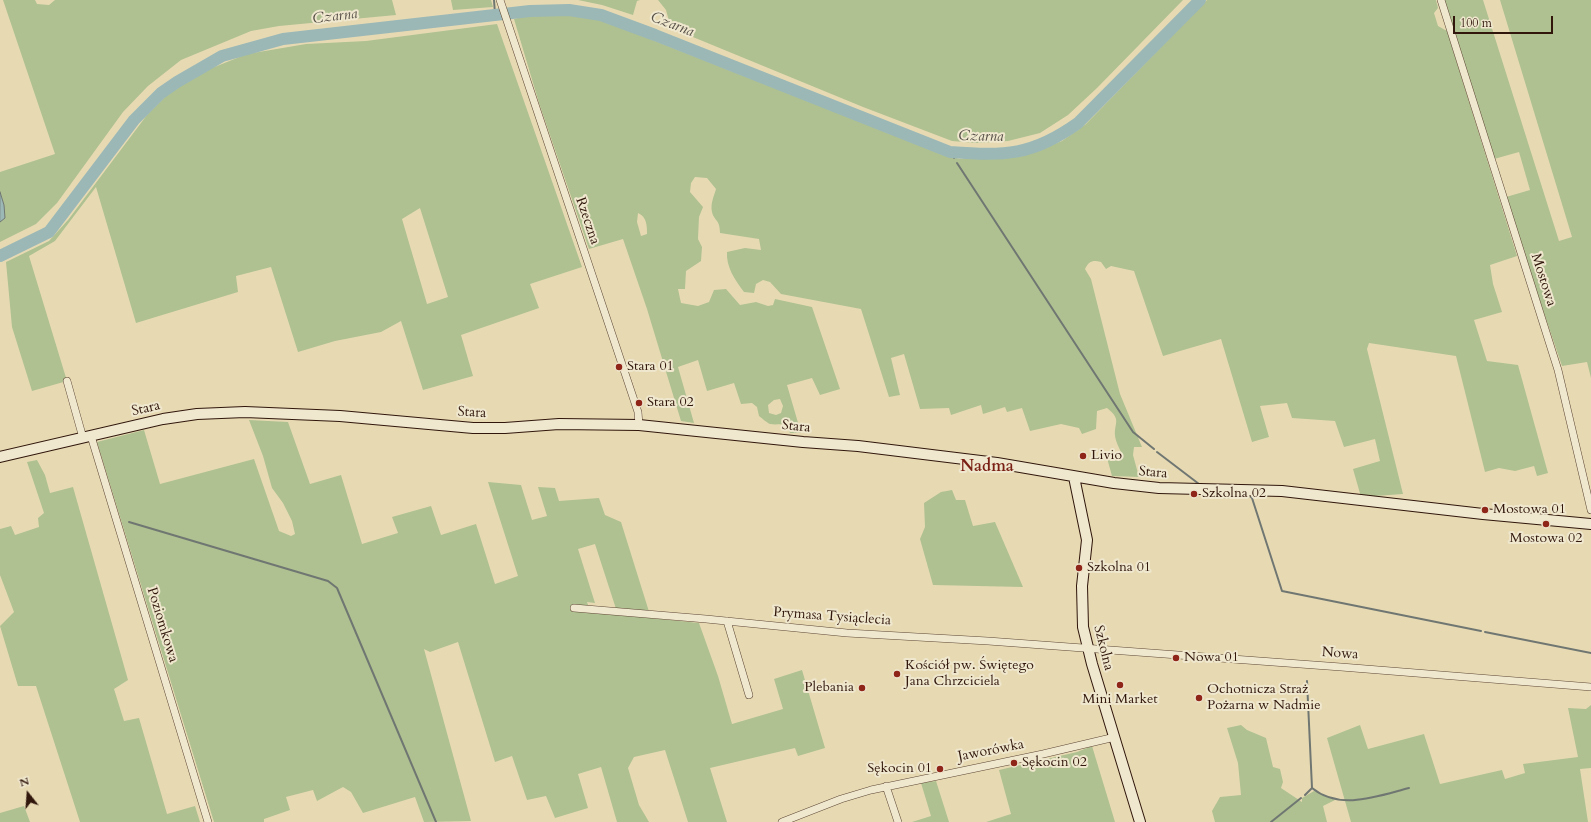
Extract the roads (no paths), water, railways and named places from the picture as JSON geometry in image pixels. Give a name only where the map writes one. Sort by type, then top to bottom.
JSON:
[{"type":"street","name":"Mostowa","points":[[1441,0],[1558,370],[1591,510]]},
{"type":"street","name":"Rzeczna","points":[[501,2],[638,412],[639,426]]},
{"type":"street","name":"Poziomkowa","points":[[67,381],[87,437],[208,822]]},
{"type":"street","name":"Stara","points":[[0,457],[179,416],[227,413],[305,414],[473,428],[505,428],[558,424],[639,426],[858,446],[997,463],[1074,477],[1159,488],[1282,491],[1321,494],[1483,514],[1591,524]]},
{"type":"street","name":"Szkolna","points":[[1074,477],[1087,540],[1081,602],[1087,649],[1140,822]]},
{"type":"street","name":"Prymasa Tysiąclecia","points":[[574,608],[847,632],[1087,649]]},
{"type":"street","points":[[727,621],[749,695]]},
{"type":"street","name":"Nowa","points":[[1087,649],[1591,687]]},
{"type":"street","name":"Jaworówka","points":[[782,822],[841,799],[886,786],[1043,754],[1114,737]]},
{"type":"street","points":[[886,786],[898,822]]},
{"type":"water","points":[[0,192],[4,205],[5,218],[0,222]]},
{"type":"waterway","points":[[494,0],[495,14]]},
{"type":"waterway","name":"Czarna","points":[[0,256],[49,232],[134,120],[161,93],[222,56],[283,39],[530,11],[569,10],[601,15],[950,152],[987,154],[1032,148],[1062,134],[1078,123],[1200,0]]},
{"type":"waterway","name":"Czarna","points":[[950,152],[954,158]]},
{"type":"waterway","points":[[957,163],[1133,432],[1154,449]]},
{"type":"waterway","points":[[1157,452],[1199,484]]},
{"type":"waterway","points":[[1210,496],[1212,498],[1250,496],[1252,498],[1282,591],[1481,631]]},
{"type":"waterway","points":[[129,522],[328,581],[337,588],[436,822]]},
{"type":"waterway","points":[[1485,632],[1591,653]]},
{"type":"waterway","points":[[1305,795],[1312,788],[1307,681]]},
{"type":"waterway","points":[[1312,788],[1323,795],[1335,799],[1347,800],[1372,798],[1409,788]]},
{"type":"waterway","points":[[1271,822],[1301,798]]},
{"type":"place","name":"Stara 01","points":[[619,367]]},
{"type":"place","name":"Stara 02","points":[[639,403]]},
{"type":"place","name":"Livio","points":[[1083,456]]},
{"type":"place","name":"Szkolna 02","points":[[1194,494]]},
{"type":"place","name":"Mostowa 01","points":[[1485,510]]},
{"type":"place","name":"Mostowa 02","points":[[1546,524]]},
{"type":"place","name":"Szkolna 01","points":[[1079,568]]},
{"type":"place","name":"Nowa 01","points":[[1176,658]]},
{"type":"place","name":"Kościół pw. Świętego Jana Chrzciciela","points":[[897,674]]},
{"type":"place","name":"Mini Market","points":[[1120,685]]},
{"type":"place","name":"Plebania","points":[[862,688]]},
{"type":"place","name":"Ochotnicza Straż Pożarna w Nadmie","points":[[1199,698]]},
{"type":"place","name":"Sękocin 02","points":[[1014,763]]},
{"type":"place","name":"Sękocin 01","points":[[940,769]]},
{"type":"district","name":"Nadma","points":[[987,467]]}]
